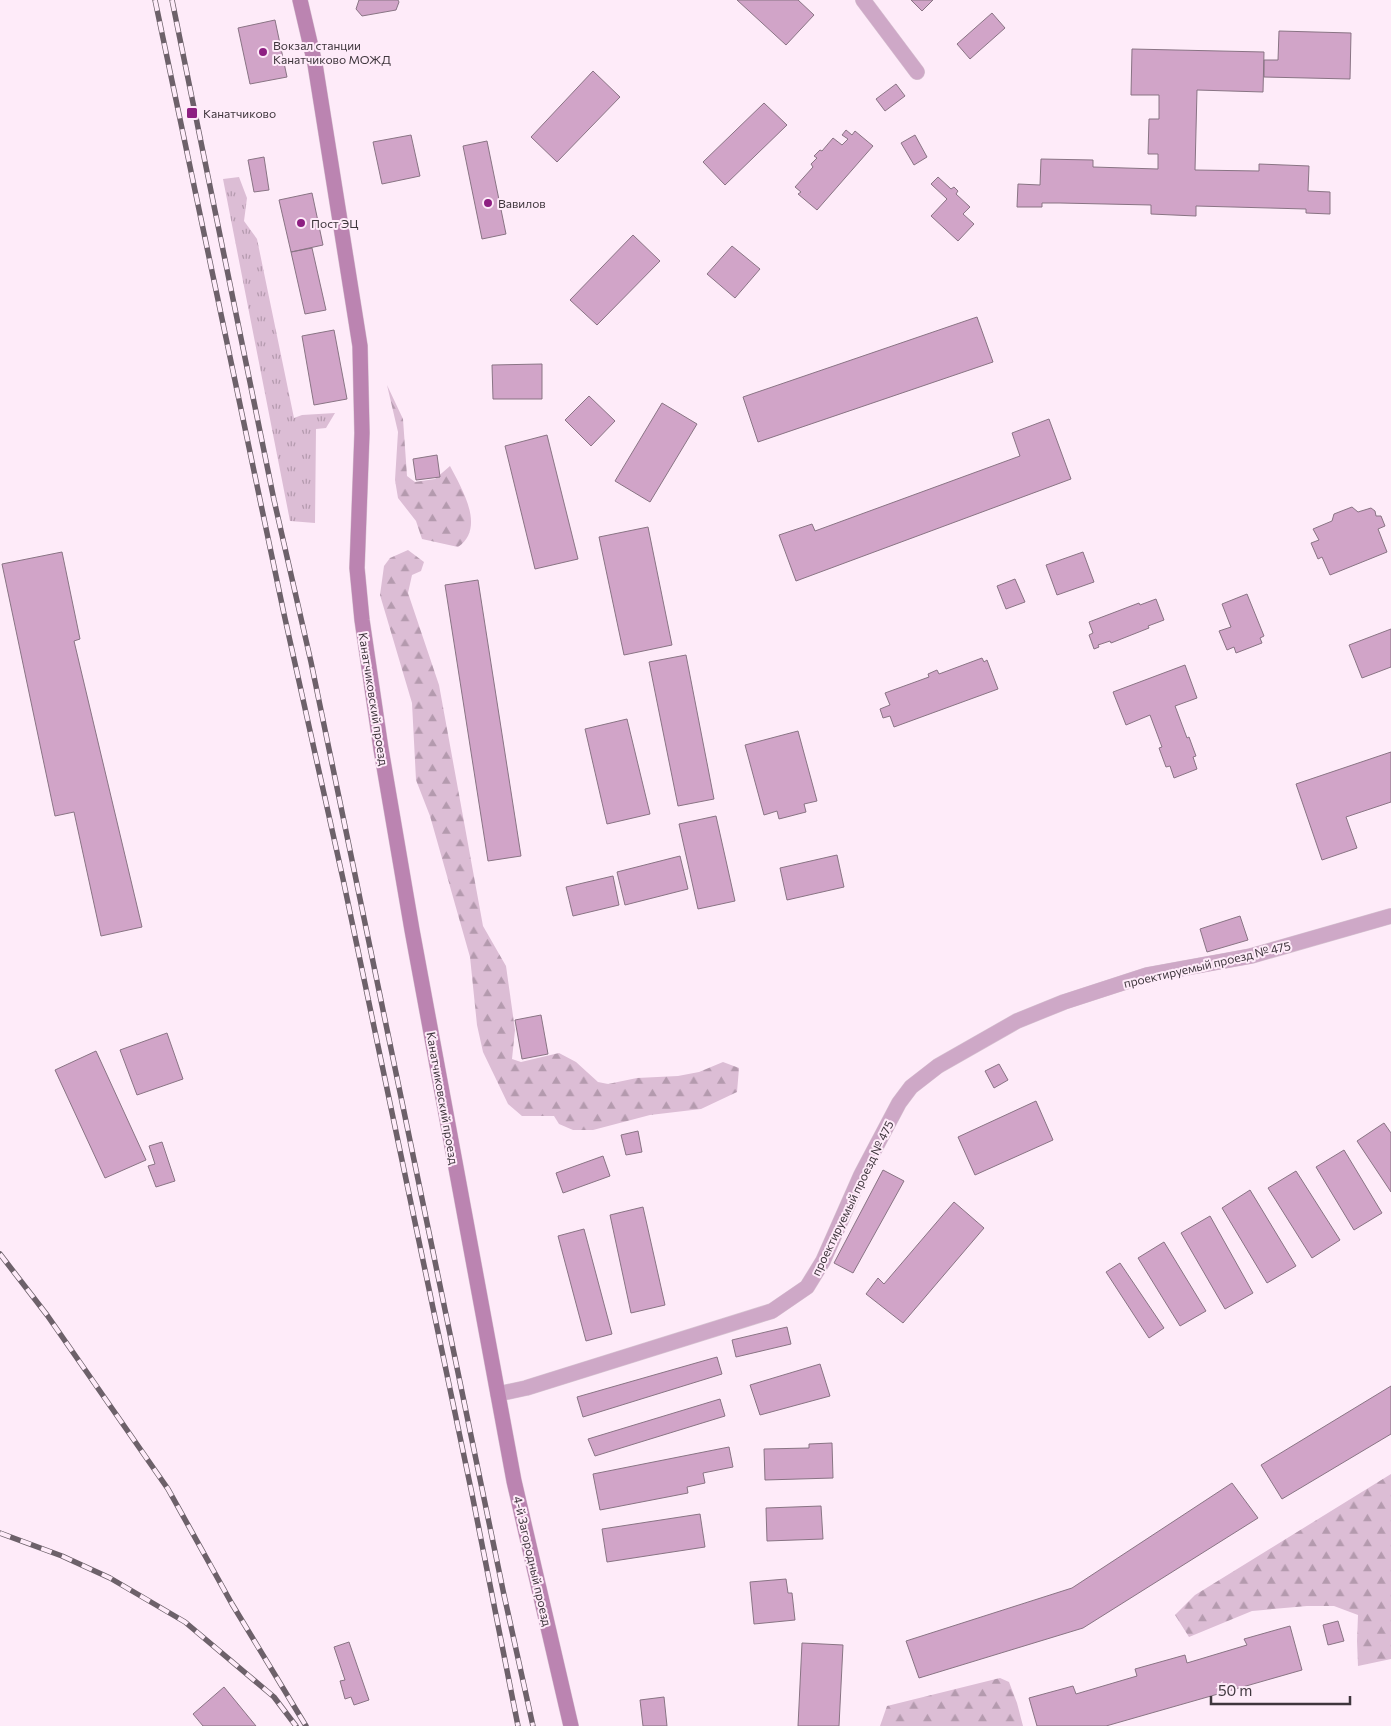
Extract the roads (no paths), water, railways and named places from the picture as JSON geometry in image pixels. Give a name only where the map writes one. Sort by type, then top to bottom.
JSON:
[{"type":"street","name":"Канатчиковский проезд","points":[[300,0],[315,64],[360,346],[362,433],[357,568],[363,630],[412,930],[498,1394]]},
{"type":"street","points":[[863,0],[917,72]]},
{"type":"street","name":"проектируемый проезд № 475","points":[[498,1394],[526,1388],[772,1311],[807,1287],[823,1261],[861,1175],[899,1102],[911,1087],[938,1066],[1017,1021],[1064,1002],[1147,975],[1251,956],[1391,916]]},
{"type":"street","name":"4-й Загородный проезд","points":[[498,1394],[514,1481],[571,1726]]},
{"type":"railway","points":[[155,0],[284,614],[343,879],[472,1494],[518,1726]]},
{"type":"railway","points":[[172,0],[274,500],[311,662],[504,1595],[533,1726]]},
{"type":"railway","points":[[0,1254],[47,1315],[168,1489],[232,1604],[306,1726]]},
{"type":"railway","points":[[0,1533],[62,1556],[110,1578],[185,1622],[274,1697],[296,1726]]},
{"type":"place","name":"Вокзал станции Канатчиково МОЖД","points":[[263,52]]},
{"type":"place","name":"Канатчиково","points":[[192,113]]},
{"type":"place","name":"Вавилов","points":[[488,203]]},
{"type":"place","name":"Пост ЭЦ","points":[[301,223]]}]
